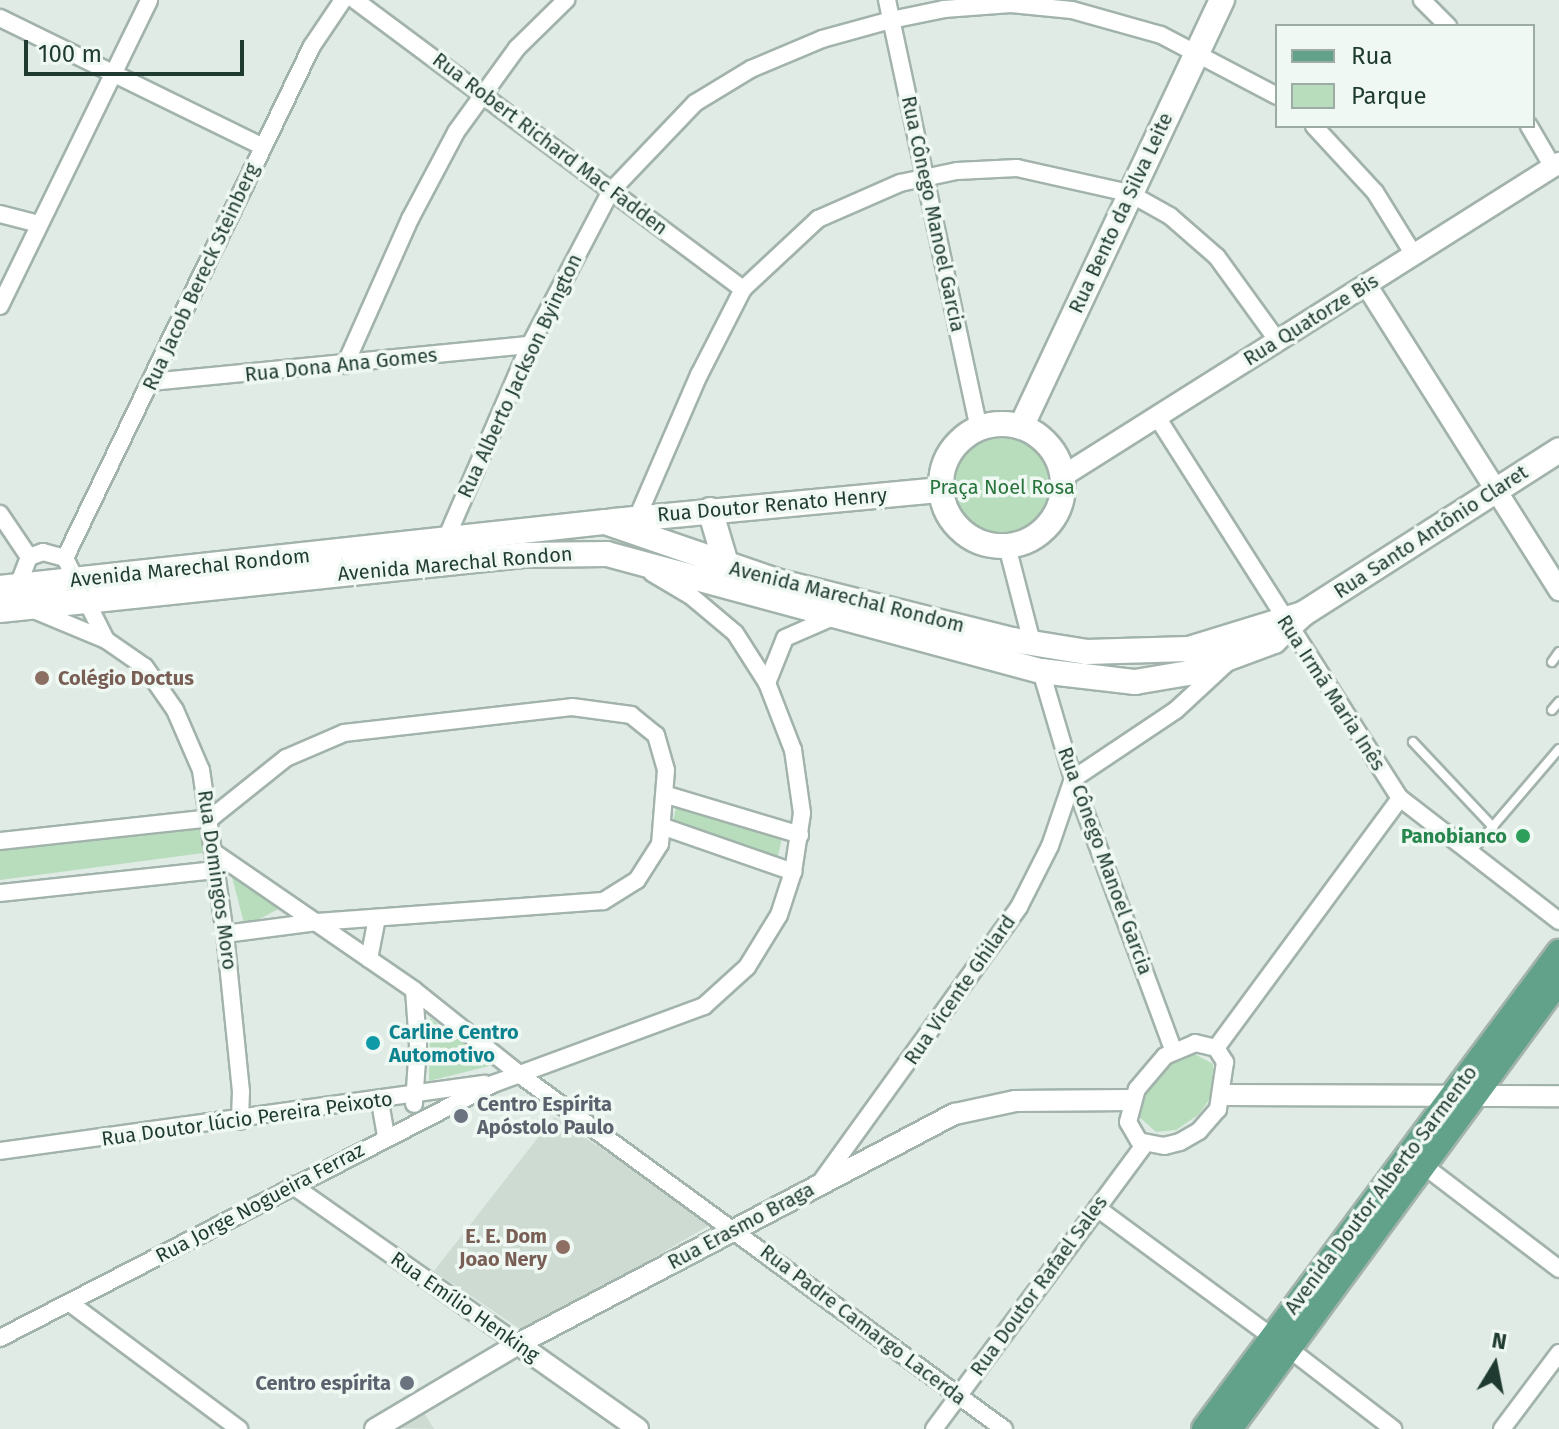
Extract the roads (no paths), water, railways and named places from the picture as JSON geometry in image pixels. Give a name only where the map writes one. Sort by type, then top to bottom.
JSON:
[{"type":"main road","name":"Rua Bento da Silva Leite","points":[[1021,427],[1222,0]]},
{"type":"main road","points":[[1021,427],[1055,455],[1063,476],[1063,493],[1050,524],[1030,539],[1007,546],[970,537],[945,509],[940,490],[949,453],[979,428],[1021,427]]},
{"type":"main road","name":"Rua Santo Antônio Claret","points":[[1041,671],[1135,682],[1231,659],[1559,450]]},
{"type":"main road","name":"Rua Doutor Renato Henry","points":[[605,522],[940,490]]},
{"type":"main road","points":[[710,510],[727,567]]},
{"type":"main road","name":"Avenida Marechal Rondom","points":[[75,577],[605,522],[727,567],[1032,643]]},
{"type":"main road","name":"Avenida Marechal Rondon","points":[[0,610],[15,594],[75,577],[578,553],[628,559],[1041,671]]},
{"type":"main road","name":"Rua Santo Antônio Claret","points":[[1032,643],[1086,652],[1163,653],[1216,644],[1291,621]]},
{"type":"main road","name":"Avenida Doutor Alberto Sarmento","points":[[1230,1429],[1280,1342],[1464,1094],[1559,952]]},
{"type":"main road","name":"Avenida Doutor Alberto Sarmento","points":[[1204,1429],[1280,1342],[1423,1165],[1464,1094],[1559,981]]},
{"type":"street","points":[[0,306],[149,0]]},
{"type":"street","name":"Rua Jacob Bereck Steinberg","points":[[75,577],[151,382],[312,46],[343,0]]},
{"type":"street","name":"Rua Robert Richard Mac Fadden","points":[[355,0],[483,91],[743,289]]},
{"type":"street","points":[[345,365],[410,219],[483,91],[566,0]]},
{"type":"street","name":"Rua Cônego Manoel Garcia","points":[[887,0],[979,428]]},
{"type":"street","points":[[1422,0],[1446,24]]},
{"type":"street","name":"Rua Alberto Jackson Byington","points":[[445,541],[530,345],[611,191],[667,128],[720,86],[822,39],[891,20],[969,7],[1045,6],[1124,22],[1199,51],[1275,95]]},
{"type":"street","points":[[0,18],[263,147]]},
{"type":"street","points":[[1316,128],[1375,192],[1414,255]]},
{"type":"street","points":[[1530,128],[1556,165]]},
{"type":"street","name":"Rua Quatorze Bis","points":[[1063,476],[1556,165]]},
{"type":"street","points":[[637,518],[743,289],[818,219],[873,192],[925,178],[1017,168],[1129,193],[1170,216],[1217,257],[1277,340]]},
{"type":"street","points":[[0,214],[39,224]]},
{"type":"street","points":[[1367,286],[1559,590]]},
{"type":"street","name":"Rua Dona Ana Gomes","points":[[151,382],[530,345]]},
{"type":"street","name":"Rua Irmã Maria Inês","points":[[1157,417],[1291,621],[1400,798],[1559,921]]},
{"type":"street","points":[[0,514],[29,557]]},
{"type":"street","points":[[1007,546],[1032,643]]},
{"type":"street","points":[[15,594],[29,557],[43,552],[75,577],[106,640]]},
{"type":"street","points":[[523,1077],[681,1017],[723,992],[763,944],[779,915],[793,872],[800,835],[800,780],[767,683],[718,615],[628,559]]},
{"type":"street","name":"Rua Domingos Moro","points":[[15,594],[106,640],[145,667],[166,693],[201,770],[211,818],[225,934],[241,1091],[240,1121]]},
{"type":"street","points":[[767,683],[785,638],[833,617]]},
{"type":"street","points":[[1073,779],[1176,710],[1231,659]]},
{"type":"street","name":"Rua Cônego Manoel Garcia","points":[[1041,671],[1073,779],[1173,1050]]},
{"type":"street","points":[[0,841],[211,818],[286,758],[344,733],[572,707],[613,710],[645,725],[663,752],[667,795],[664,827],[652,863],[622,892],[603,901],[317,922],[225,934]]},
{"type":"street","name":"Rua Vicente Ghilard","points":[[819,1184],[1019,907],[1050,846],[1073,779]]},
{"type":"street","points":[[667,795],[800,835]]},
{"type":"street","points":[[1216,1048],[1400,798]]},
{"type":"street","points":[[664,827],[793,872]]},
{"type":"street","points":[[0,893],[216,861]]},
{"type":"street","name":"Rua Padre Camargo Lacerda","points":[[216,861],[317,922],[414,990],[523,1077],[1004,1429]]},
{"type":"street","points":[[369,959],[377,918]]},
{"type":"street","points":[[414,990],[418,1045],[414,1122]]},
{"type":"street","points":[[1195,1043],[1216,1048],[1225,1062],[1224,1095],[1199,1131],[1164,1146],[1145,1144],[1128,1122],[1131,1100],[1144,1077],[1173,1050],[1195,1043]]},
{"type":"street","name":"Rua Jorge Nogueira Ferraz","points":[[0,1338],[414,1122],[493,1084],[523,1077]]},
{"type":"street","name":"Rua Doutor lúcio Pereira Peixoto","points":[[0,1151],[380,1102],[493,1084]]},
{"type":"street","points":[[1224,1095],[1559,1096]]},
{"type":"street","name":"Rua Erasmo Braga","points":[[375,1429],[518,1344],[925,1127],[985,1105],[1131,1100]]},
{"type":"street","points":[[380,1102],[386,1137]]},
{"type":"street","name":"Rua Doutor Rafael Sales","points":[[934,1429],[1145,1144]]},
{"type":"street","points":[[1423,1165],[1559,1269]]},
{"type":"street","name":"Rua Emílio Henking","points":[[292,1185],[638,1429]]},
{"type":"street","points":[[1097,1208],[1393,1429]]},
{"type":"street","points":[[70,1303],[239,1429]]},
{"type":"street","points":[[1502,1429],[1559,1353]]},
{"type":"lane","points":[[1552,662],[1559,652]]},
{"type":"lane","points":[[1552,710],[1559,702]]},
{"type":"lane","points":[[1413,742],[1493,827]]},
{"type":"lane","points":[[1470,853],[1559,749]]},
{"type":"place","name":"Colégio Doctus","points":[[42,678]]},
{"type":"place","name":"Panobianco","points":[[1523,836]]},
{"type":"place","name":"Carline Centro Automotivo","points":[[373,1043]]},
{"type":"place","name":"Centro Espírita Apóstolo Paulo","points":[[461,1116]]},
{"type":"place","name":"E. E. Dom Joao Nery","points":[[563,1247]]},
{"type":"place","name":"Centro espírita","points":[[407,1383]]},
{"type":"park label","name":"Praça Noel Rosa","points":[[1002,487]]}]
